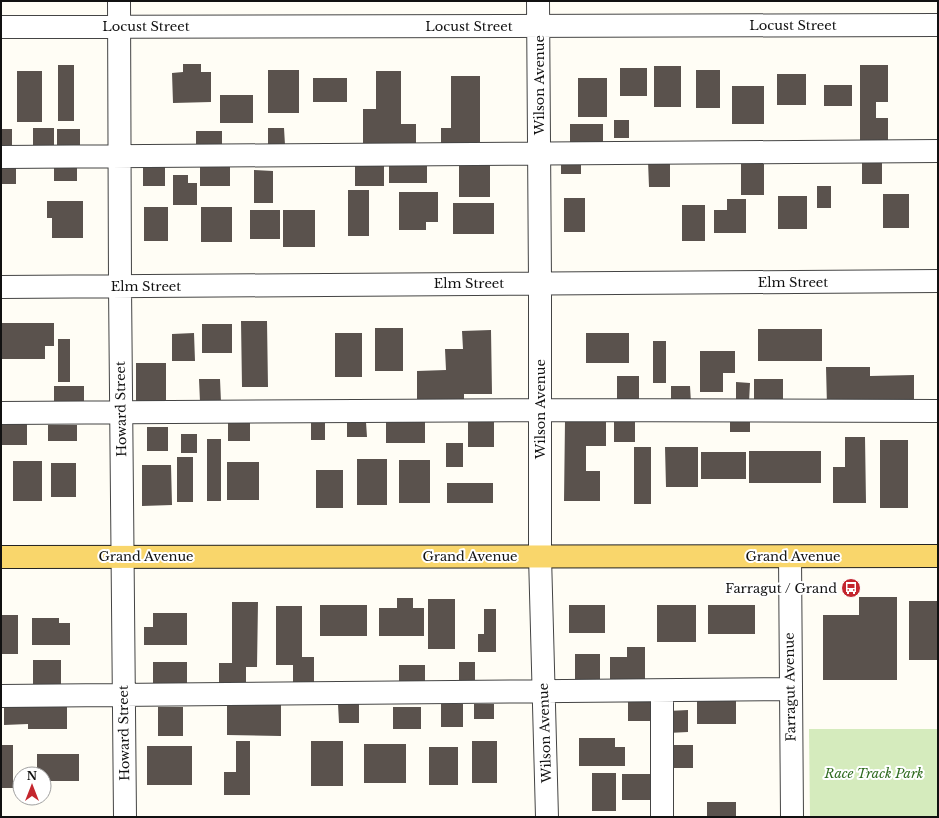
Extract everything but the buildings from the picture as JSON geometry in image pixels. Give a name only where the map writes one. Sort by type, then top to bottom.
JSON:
[{"type":"main road","name":"Grand Avenue","points":[[1,557],[938,556]]},
{"type":"street","name":"Howard Street","points":[[119,1],[125,817]]},
{"type":"street","name":"Wilson Avenue","points":[[538,1],[540,152],[540,556],[547,817]]},
{"type":"street","name":"Locust Street","points":[[1,27],[938,25]]},
{"type":"street","points":[[1,157],[540,152],[938,151]]},
{"type":"street","name":"Elm Street","points":[[1,287],[938,281]]},
{"type":"street","points":[[1,413],[540,410],[938,411]]},
{"type":"street","name":"Farragut Avenue","points":[[790,556],[792,817]]},
{"type":"street","points":[[1,696],[124,697],[790,689]]},
{"type":"street","points":[[662,691],[662,817]]},
{"type":"green space","name":"Race Track Park","points":[[809,729],[938,729],[938,817],[810,817]]},
{"type":"place","name":"Farragut / Grand","points":[[851,588]]}]
